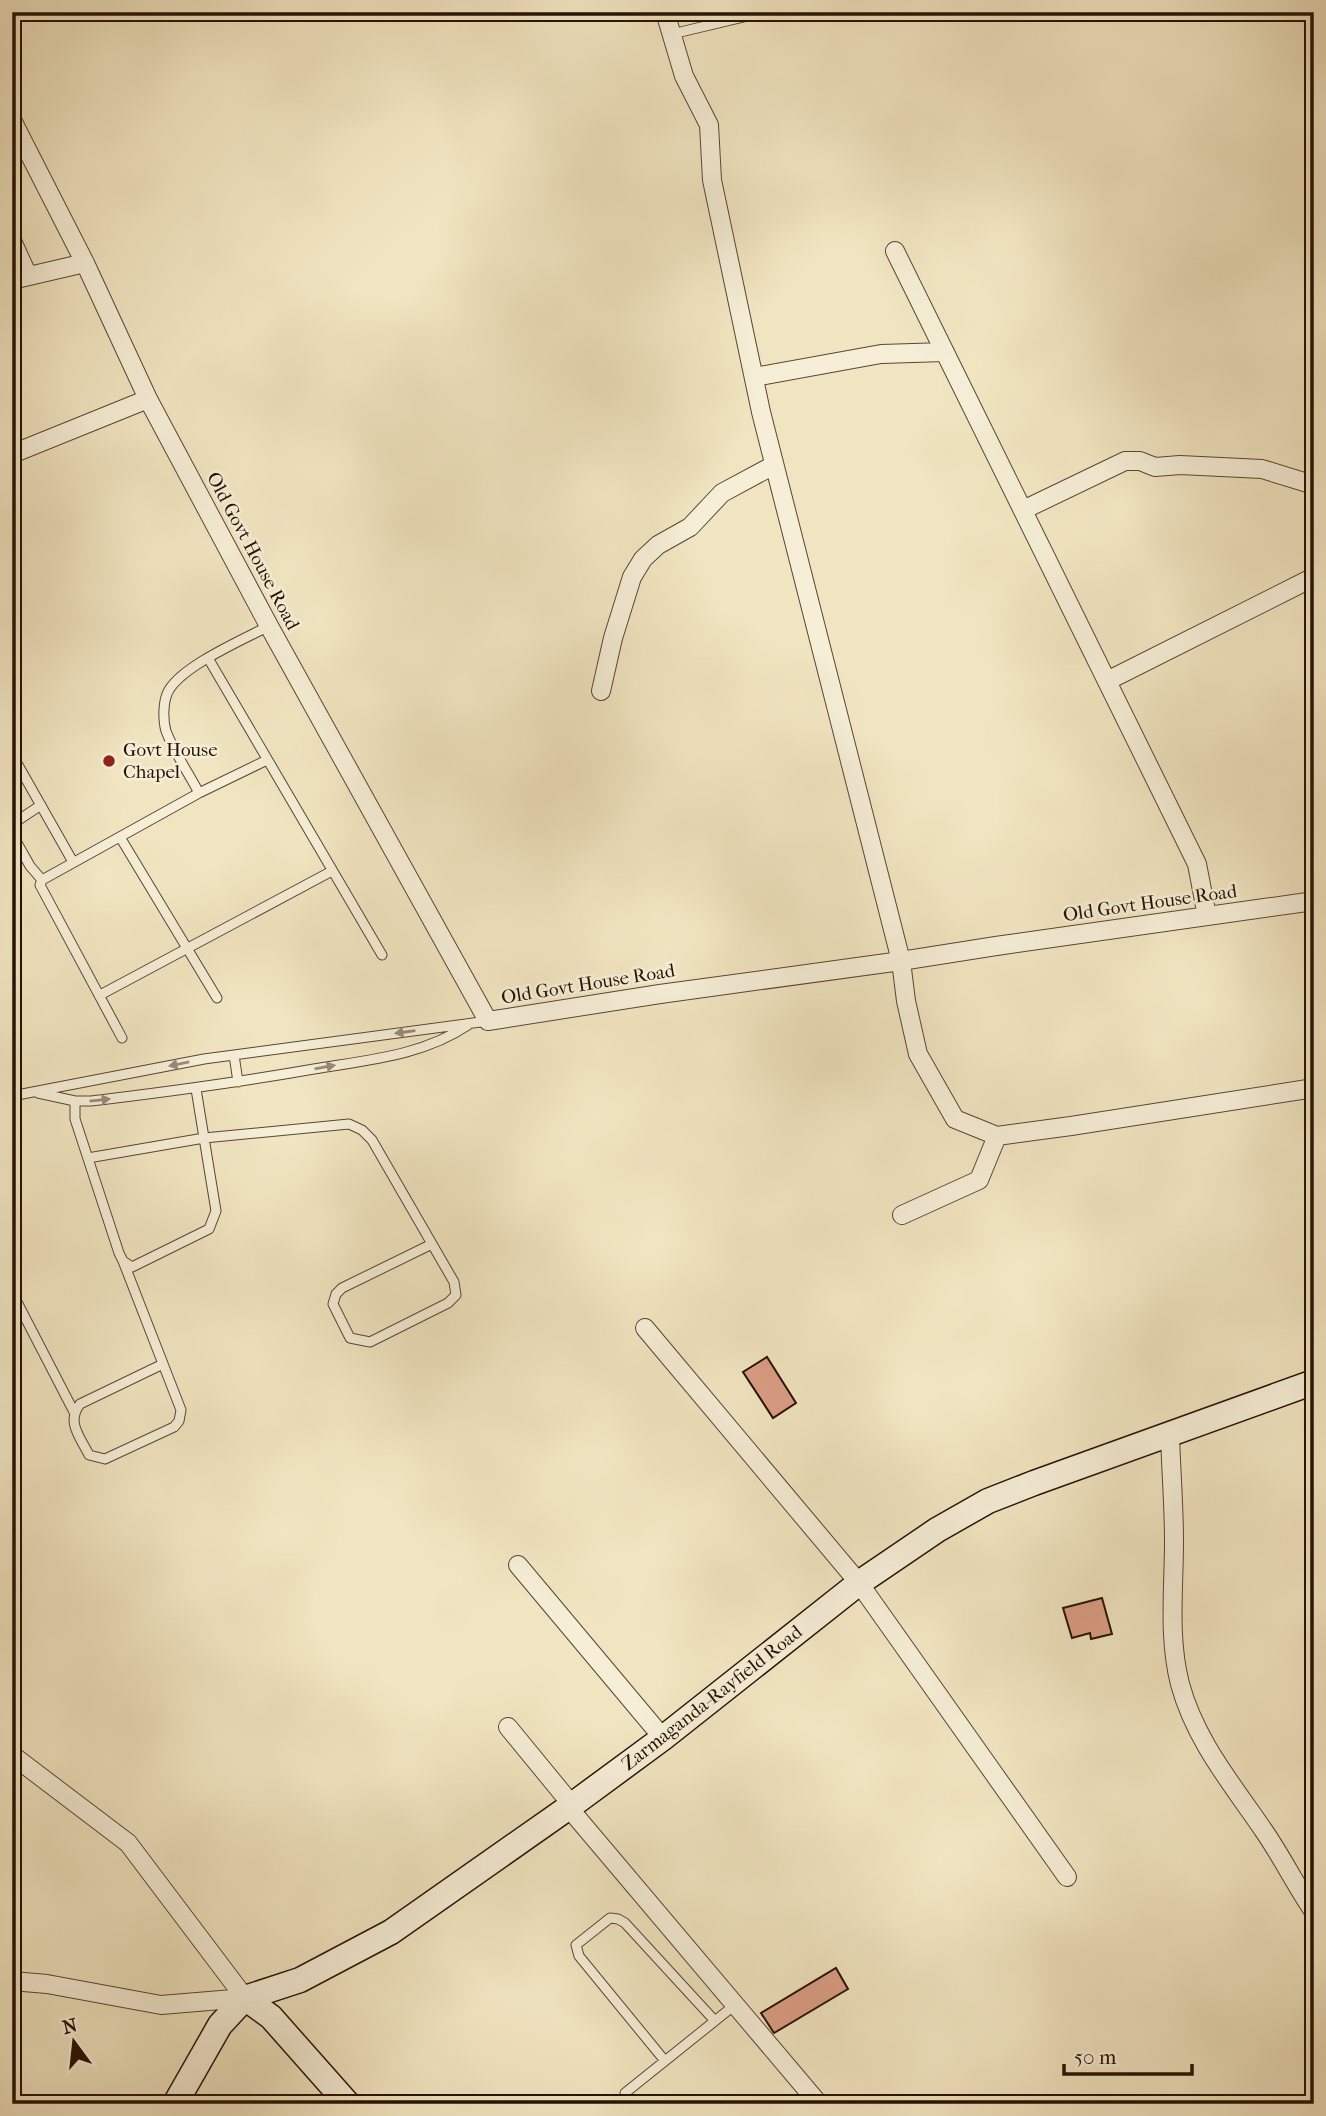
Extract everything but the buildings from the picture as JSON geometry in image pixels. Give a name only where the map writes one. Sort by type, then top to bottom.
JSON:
[{"type":"street","points":[[666,12],[684,76],[709,125],[712,180],[754,377],[901,961],[906,1001],[918,1054],[955,1119],[997,1136],[1314,1088]]},
{"type":"street","name":"Old Govt House Road","points":[[12,120],[85,263],[148,399],[480,1022],[1314,901]]},
{"type":"street","points":[[12,241],[20,278],[85,263]]},
{"type":"street","points":[[895,251],[1197,864],[1207,916]]},
{"type":"street","points":[[754,377],[881,354],[945,352]]},
{"type":"street","points":[[12,454],[148,399]]},
{"type":"street","points":[[1023,510],[1125,461],[1140,461],[1155,467],[1180,465],[1262,468],[1314,485]]},
{"type":"street","points":[[601,691],[613,638],[632,577],[643,559],[658,545],[690,527],[723,493],[774,465]]},
{"type":"street","points":[[1107,681],[1314,577]]},
{"type":"street","points":[[902,1215],[979,1180],[997,1136]]},
{"type":"street","points":[[645,1328],[859,1583],[1068,1877]]},
{"type":"street","name":"Zarmaganda-Rayfield Road","points":[[175,2104],[220,2025],[245,1998],[300,1980],[391,1932],[663,1738],[859,1583],[937,1530],[988,1501],[1034,1483],[1306,1390]]},
{"type":"street","points":[[1170,1435],[1174,1542],[1173,1649],[1180,1684],[1191,1716],[1209,1753],[1265,1833],[1314,1912]]},
{"type":"street","points":[[518,1565],[663,1738]]},
{"type":"street","points":[[508,1727],[570,1806],[819,2104]]},
{"type":"street","points":[[12,1755],[128,1843],[245,1998],[271,2017],[348,2104]]},
{"type":"street","points":[[12,1981],[47,1984],[161,2005],[245,1998]]},
{"type":"lane","points":[[672,34],[764,12]]},
{"type":"lane","points":[[199,793],[166,730],[164,708],[167,692],[183,674],[269,626]]},
{"type":"lane","points":[[208,658],[382,955]]},
{"type":"lane","points":[[122,1038],[40,885],[42,880],[199,793],[267,760]]},
{"type":"lane","points":[[18,765],[73,862]]},
{"type":"lane","points":[[12,827],[41,805]]},
{"type":"lane","points":[[12,834],[30,866],[42,880]]},
{"type":"lane","points":[[120,837],[217,998]]},
{"type":"lane","points":[[100,995],[332,871]]},
{"type":"lane","points":[[12,1096],[191,1061],[480,1022]]},
{"type":"lane","points":[[33,1092],[75,1101],[91,1101],[196,1089],[407,1053],[449,1038],[480,1022]]},
{"type":"lane","points":[[234,1055],[238,1082]]},
{"type":"lane","points":[[123,1261],[132,1266],[209,1229],[216,1212],[196,1089]]},
{"type":"lane","points":[[75,1101],[75,1119],[118,1253],[123,1261],[181,1410],[174,1427],[105,1459],[89,1455],[73,1422],[74,1412],[80,1404],[163,1364]]},
{"type":"lane","points":[[88,1158],[204,1138],[349,1124],[362,1130],[372,1140],[454,1282],[456,1295],[448,1303],[370,1342],[350,1338],[333,1304],[342,1287],[432,1244]]},
{"type":"lane","points":[[16,1300],[74,1412]]},
{"type":"lane","points":[[665,2061],[579,1956],[576,1945],[610,1918],[618,1919],[625,1923],[715,2021]]},
{"type":"lane","points":[[625,2093],[736,2004]]},
{"type":"place","name":"Govt House Chapel","points":[[109,761]]}]
